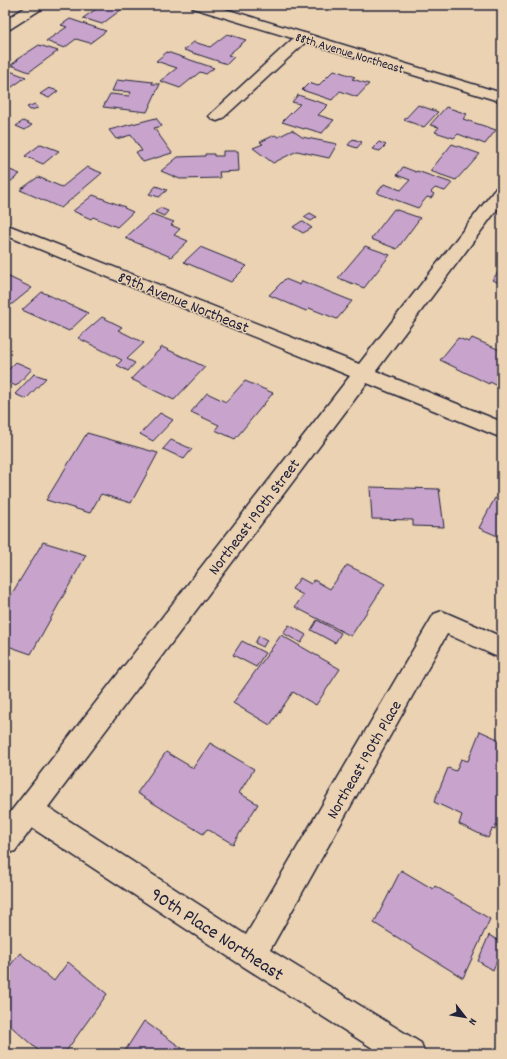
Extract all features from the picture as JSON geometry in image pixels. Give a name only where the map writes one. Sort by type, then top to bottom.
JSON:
[{"type":"street","points":[[5,26],[38,5]]},
{"type":"street","name":"88th Avenue Northeast","points":[[198,5],[502,98]]},
{"type":"street","points":[[217,116],[303,37]]},
{"type":"street","name":"Northeast 190th Street","points":[[5,841],[362,374],[501,197]]},
{"type":"street","name":"89th Avenue Northeast","points":[[5,229],[502,430]]},
{"type":"street","name":"Northeast 190th Place","points":[[251,956],[442,620],[502,648]]},
{"type":"street","name":"90th Place Northeast","points":[[29,810],[251,956],[410,1054]]},
{"type":"building","points":[[94,5],[126,6],[102,24],[83,18],[99,7]]},
{"type":"building","points":[[70,19],[106,31],[90,43],[76,39],[64,48],[46,41],[67,27],[61,25]]},
{"type":"building","points":[[227,34],[246,40],[228,55],[234,57],[227,64],[184,50],[194,42],[210,47]]},
{"type":"building","points":[[39,45],[58,51],[29,72],[11,65],[18,60],[16,60]]},
{"type":"building","points":[[167,52],[214,68],[206,74],[200,72],[180,88],[160,81],[177,68],[156,61]]},
{"type":"building","points":[[7,70],[26,77],[5,92],[5,72]]},
{"type":"building","points":[[334,70],[355,77],[352,79],[369,84],[357,97],[340,91],[332,100],[302,90],[309,83],[318,86]]},
{"type":"building","points":[[126,79],[160,84],[147,112],[103,107],[110,94],[129,96],[131,92],[112,91],[117,80],[125,81]]},
{"type":"building","points":[[49,88],[58,91],[49,98],[40,94]]},
{"type":"building","points":[[298,95],[328,105],[318,115],[334,120],[322,133],[282,122],[300,104],[292,102]]},
{"type":"building","points":[[35,104],[38,108],[30,110],[27,107]]},
{"type":"building","points":[[418,105],[438,112],[424,127],[404,120]]},
{"type":"building","points":[[446,107],[467,114],[463,119],[496,130],[485,144],[458,134],[454,138],[435,132],[439,127],[430,125]]},
{"type":"building","points":[[156,118],[162,126],[154,128],[172,153],[143,162],[136,152],[142,151],[131,135],[116,139],[109,130]]},
{"type":"building","points":[[23,121],[32,125],[25,130],[16,126]]},
{"type":"building","points":[[292,130],[302,137],[337,144],[329,158],[297,151],[273,163],[253,148],[263,144],[260,142],[275,135],[278,137]]},
{"type":"building","points":[[353,139],[362,142],[357,148],[348,145]]},
{"type":"building","points":[[379,142],[386,145],[380,151],[372,149]]},
{"type":"building","points":[[41,144],[59,151],[43,164],[25,156]]},
{"type":"building","points":[[452,144],[480,154],[456,180],[430,171]]},
{"type":"building","points":[[223,151],[238,151],[239,171],[219,172],[220,178],[180,179],[161,171],[178,157],[205,156],[205,154],[223,156]]},
{"type":"building","points":[[87,167],[102,173],[61,208],[20,190],[38,177],[62,187]]},
{"type":"building","points":[[403,167],[452,183],[445,191],[435,188],[431,192],[434,194],[431,198],[427,197],[418,208],[377,193],[384,184],[401,190],[410,180],[397,175]]},
{"type":"building","points":[[5,168],[20,174],[5,186]]},
{"type":"building","points":[[156,186],[167,190],[159,197],[149,194]]},
{"type":"building","points":[[93,195],[125,207],[124,208],[133,212],[117,227],[93,217],[91,219],[73,211]]},
{"type":"building","points":[[160,208],[168,211],[164,216],[155,212]]},
{"type":"building","points":[[394,209],[420,218],[397,249],[371,239]]},
{"type":"building","points":[[310,213],[317,217],[311,221],[304,217]]},
{"type":"building","points":[[152,214],[174,222],[171,225],[180,229],[174,235],[188,241],[171,257],[125,238]]},
{"type":"building","points":[[302,221],[312,228],[303,233],[293,227]]},
{"type":"building","points":[[365,246],[390,255],[364,288],[338,278]]},
{"type":"building","points":[[200,247],[247,266],[231,282],[184,262]]},
{"type":"building","points":[[502,267],[502,284],[492,280]]},
{"type":"building","points":[[5,275],[32,288],[11,305],[5,302]]},
{"type":"building","points":[[285,279],[300,285],[302,281],[352,301],[337,319],[309,308],[306,311],[269,295]]},
{"type":"building","points":[[42,292],[88,313],[69,331],[22,310]]},
{"type":"building","points":[[102,317],[122,327],[118,330],[144,343],[127,359],[135,363],[128,371],[117,365],[122,360],[78,338]]},
{"type":"building","points":[[458,338],[469,342],[472,338],[502,351],[502,388],[490,382],[489,384],[440,360]]},
{"type":"building","points":[[162,347],[205,367],[174,400],[131,379]]},
{"type":"building","points":[[16,362],[32,369],[16,386],[5,381],[5,373]]},
{"type":"building","points":[[34,374],[46,378],[26,399],[15,394]]},
{"type":"building","points":[[245,381],[273,393],[235,439],[215,430],[219,425],[191,412],[207,393],[226,402]]},
{"type":"building","points":[[160,413],[173,420],[153,441],[140,434]]},
{"type":"building","points":[[87,433],[158,453],[131,503],[101,494],[90,513],[46,500]]},
{"type":"building","points":[[171,440],[192,449],[184,459],[163,449]]},
{"type":"building","points":[[370,487],[439,489],[444,527],[413,526],[413,520],[372,519]]},
{"type":"building","points":[[495,498],[502,501],[502,538],[479,528]]},
{"type":"building","points":[[43,542],[86,555],[31,654],[5,645],[5,605]]},
{"type":"building","points":[[347,565],[385,584],[351,636],[295,607],[303,595],[292,589],[300,578],[311,584],[314,580],[330,589]]},
{"type":"building","points":[[317,620],[341,633],[335,643],[311,630]]},
{"type":"building","points":[[289,625],[306,635],[301,643],[283,633]]},
{"type":"building","points":[[281,635],[340,669],[316,705],[293,692],[270,725],[233,703]]},
{"type":"building","points":[[259,636],[267,640],[263,647],[255,643]]},
{"type":"building","points":[[242,641],[265,653],[256,667],[233,655]]},
{"type":"building","points":[[480,731],[502,741],[502,828],[496,825],[495,830],[492,829],[488,838],[459,824],[462,815],[434,802],[448,768],[456,771],[461,759],[468,761]]},
{"type":"building","points":[[210,743],[254,769],[239,793],[258,804],[233,844],[207,829],[203,834],[137,793],[166,752],[193,768]]},
{"type":"building","points":[[401,870],[433,889],[435,886],[490,919],[463,978],[374,923]]},
{"type":"building","points":[[489,935],[502,943],[502,948],[493,970],[478,961]]},
{"type":"building","points":[[20,953],[54,981],[68,962],[107,994],[64,1054],[42,1054],[5,1021],[5,972]]},
{"type":"building","points":[[144,1021],[190,1054],[123,1054]]}]
